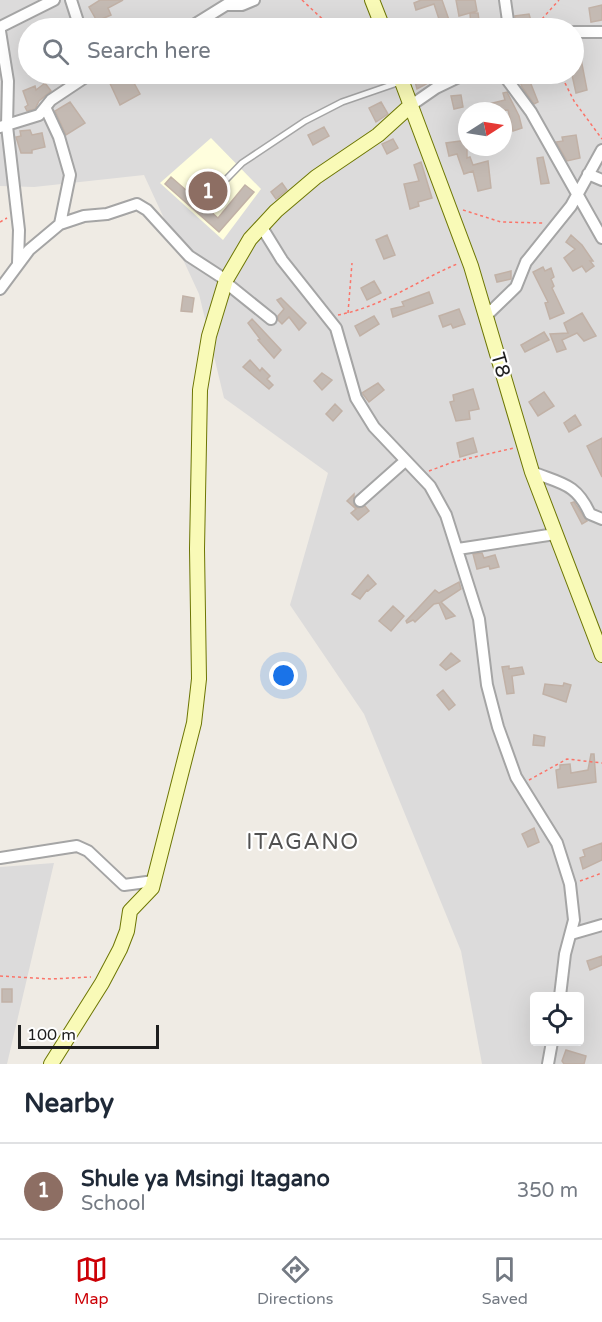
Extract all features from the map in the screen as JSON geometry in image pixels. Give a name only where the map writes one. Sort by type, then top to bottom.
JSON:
[{"type":"street","points":[[0,27],[54,0]]},
{"type":"street","points":[[71,0],[77,18]]},
{"type":"street","points":[[206,18],[231,3],[242,5],[254,0]]},
{"type":"street","points":[[372,0],[378,18]]},
{"type":"street","points":[[505,0],[508,18]]},
{"type":"street","points":[[0,31],[4,41],[8,81],[4,126],[19,230],[17,267]]},
{"type":"street","points":[[584,32],[602,32]]},
{"type":"street","points":[[4,126],[33,118],[46,109],[51,100],[75,84]]},
{"type":"street","name":"T8","points":[[402,84],[468,259],[532,472],[602,655]]},
{"type":"street","points":[[51,1064],[112,964],[127,931],[130,911],[148,894],[154,881],[198,700],[197,461],[201,390],[209,336],[226,281],[244,248],[261,226],[301,189],[378,135],[410,106],[444,84]]},
{"type":"street","points":[[510,84],[531,112],[602,238]]},
{"type":"street","points":[[46,109],[59,137],[70,175],[60,224]]},
{"type":"street","points":[[486,316],[516,287],[526,262],[555,223],[571,206],[601,152]]},
{"type":"street","points":[[588,174],[602,180]]},
{"type":"street","points":[[0,289],[35,244],[60,224],[84,216],[107,214],[141,205],[189,256],[226,281],[271,319]]},
{"type":"street","points":[[261,226],[291,273],[329,317],[343,344],[353,388],[363,410],[381,436],[420,475],[446,515],[479,619],[486,677],[494,713],[520,784],[557,843],[570,884],[574,920],[564,954],[560,992]]},
{"type":"street","points":[[360,501],[405,461]]},
{"type":"street","points":[[532,472],[571,487],[581,496],[590,514],[602,519]]},
{"type":"street","points":[[458,549],[555,534]]},
{"type":"street","points":[[0,858],[77,846],[88,851],[124,885],[154,881]]},
{"type":"street","points":[[571,934],[602,925]]},
{"type":"street","points":[[548,1064],[551,1046]]},
{"type":"lane","points":[[209,197],[242,163],[305,121],[342,102],[386,84]]},
{"type":"path","points":[[302,0],[321,18]]},
{"type":"path","points":[[543,18],[559,0]]},
{"type":"path","points":[[566,84],[574,101],[602,139]]},
{"type":"path","points":[[446,202],[480,217],[501,222],[555,223]]},
{"type":"path","points":[[329,317],[375,306],[414,282],[468,259]]},
{"type":"path","points":[[348,313],[352,263]]},
{"type":"path","points":[[420,475],[453,462],[523,446]]},
{"type":"path","points":[[520,784],[567,759],[602,763]]},
{"type":"path","points":[[570,884],[602,873]]},
{"type":"path","points":[[0,976],[71,980],[91,977],[112,964]]},
{"type":"shaded area","points":[[0,0],[602,0],[602,1064],[482,1064],[461,951],[364,714],[290,605],[328,473],[224,398],[199,294],[144,175],[34,187],[0,186]]},
{"type":"shaded area","points":[[211,138],[261,189],[223,240],[160,183]]},
{"type":"shaded area","points":[[54,863],[7,1064],[0,1064],[0,867]]},
{"type":"building","points":[[100,0],[123,0],[108,8],[111,15],[104,18],[95,18],[89,7]]},
{"type":"building","points":[[421,0],[442,0],[448,18],[439,18],[434,4],[416,10],[414,3]]},
{"type":"building","points":[[456,0],[475,0],[477,11],[459,16]]},
{"type":"building","points":[[602,5],[602,20],[591,22],[589,8]]},
{"type":"building","points":[[470,13],[478,13],[479,18],[470,18]]},
{"type":"building","points":[[529,14],[530,18],[515,18],[515,16]]},
{"type":"building","points":[[584,74],[587,90],[576,93],[574,84],[584,84]]},
{"type":"building","points":[[46,84],[51,91],[39,101],[35,109],[27,111],[25,107],[28,105],[23,91],[35,86],[36,90]]},
{"type":"building","points":[[110,84],[134,84],[140,94],[120,105]]},
{"type":"building","points":[[416,84],[426,84],[417,89]]},
{"type":"building","points":[[521,84],[531,84],[538,102],[534,104]]},
{"type":"building","points":[[507,92],[512,102],[497,102],[505,100],[503,93]]},
{"type":"building","points":[[461,95],[462,102],[458,102],[458,108],[454,109],[451,96]]},
{"type":"building","points":[[70,102],[85,123],[66,135],[55,111]]},
{"type":"building","points":[[381,102],[388,114],[376,122],[369,108]]},
{"type":"building","points":[[512,102],[522,128],[513,131],[512,127]]},
{"type":"building","points":[[324,127],[329,136],[313,145],[308,135]]},
{"type":"building","points":[[30,130],[32,135],[42,133],[45,147],[32,150],[32,153],[21,153],[16,137],[21,136],[20,131]]},
{"type":"building","points":[[576,135],[580,158],[567,161],[556,142],[563,141],[562,137]]},
{"type":"building","points":[[393,139],[398,148],[387,154],[382,144]]},
{"type":"building","points":[[458,141],[458,156],[470,157],[473,165],[488,161],[491,188],[478,191],[473,171],[464,174],[457,154],[449,156],[446,143]]},
{"type":"building","points":[[543,157],[549,183],[541,184],[537,158]]},
{"type":"building","points":[[421,162],[432,198],[418,202],[419,206],[410,209],[404,184],[419,181],[414,165]]},
{"type":"building","points":[[171,177],[218,218],[245,185],[254,192],[219,232],[165,184]]},
{"type":"building","points":[[282,183],[287,190],[276,199],[271,192]]},
{"type":"building","points":[[387,235],[395,255],[384,259],[376,240]]},
{"type":"building","points":[[571,235],[582,245],[593,261],[590,261],[594,266],[586,272],[582,266],[573,271],[564,258],[575,249],[566,242]]},
{"type":"building","points":[[543,267],[545,271],[551,268],[554,277],[551,279],[554,286],[552,288],[564,313],[550,319],[545,303],[548,302],[533,272]]},
{"type":"building","points":[[511,271],[511,279],[497,282],[495,275]]},
{"type":"building","points":[[374,281],[381,293],[367,300],[361,288]]},
{"type":"building","points":[[429,292],[433,303],[393,317],[391,309],[404,306],[402,302]]},
{"type":"building","points":[[183,296],[194,298],[192,312],[181,311]]},
{"type":"building","points":[[281,298],[306,323],[299,330],[289,317],[282,324],[278,320],[278,316],[284,309],[277,300]]},
{"type":"building","points":[[459,309],[465,324],[453,328],[451,324],[443,327],[439,316]]},
{"type":"building","points":[[582,313],[596,336],[584,341],[577,333],[562,340],[566,349],[557,352],[550,334],[568,333],[564,323]]},
{"type":"building","points":[[374,316],[379,324],[360,336],[355,326]]},
{"type":"building","points":[[252,319],[281,350],[274,358],[258,340],[260,339],[248,323]]},
{"type":"building","points":[[544,332],[549,340],[525,352],[521,345]]},
{"type":"building","points":[[250,360],[260,371],[262,368],[270,376],[267,379],[273,385],[269,389],[243,367]]},
{"type":"building","points":[[322,373],[332,380],[322,390],[314,381]]},
{"type":"building","points":[[378,383],[384,390],[369,402],[362,393]]},
{"type":"building","points":[[473,389],[479,409],[469,411],[470,419],[456,421],[450,402],[454,401],[453,395]]},
{"type":"building","points":[[544,392],[554,406],[538,416],[529,402]]},
{"type":"building","points":[[335,404],[342,411],[333,421],[326,414]]},
{"type":"building","points":[[575,415],[581,425],[569,432],[564,423]]},
{"type":"building","points":[[473,438],[477,452],[460,457],[457,443]]},
{"type":"building","points":[[602,438],[602,477],[587,446]]},
{"type":"building","points":[[354,494],[354,506],[358,508],[365,506],[369,511],[358,520],[351,513],[356,509],[347,501]]},
{"type":"building","points":[[574,502],[587,521],[582,524],[571,503]]},
{"type":"building","points":[[482,553],[484,558],[495,555],[499,567],[490,569],[489,566],[477,569],[473,554]]},
{"type":"building","points":[[368,575],[376,584],[360,599],[352,594]]},
{"type":"building","points":[[459,582],[461,589],[441,602],[455,616],[446,619],[439,603],[434,604],[415,622],[413,620],[407,623],[406,621],[435,590],[439,593]]},
{"type":"building","points":[[393,606],[404,616],[391,631],[379,621]]},
{"type":"building","points":[[451,653],[460,661],[446,670],[440,665]]},
{"type":"building","points":[[509,666],[509,669],[522,667],[524,674],[512,676],[514,693],[507,694],[502,667]]},
{"type":"building","points":[[564,683],[571,685],[566,702],[543,694],[545,684],[563,686]]},
{"type":"building","points":[[443,690],[455,705],[449,710],[437,695]]},
{"type":"building","points":[[534,735],[545,737],[544,746],[533,745]]},
{"type":"building","points":[[591,754],[594,754],[596,782],[558,788],[556,770],[560,769],[560,765],[570,764],[571,773],[588,770]]},
{"type":"building","points":[[534,828],[539,842],[528,847],[522,834]]},
{"type":"building","points":[[602,843],[602,860],[583,869],[580,858],[585,856],[583,850]]},
{"type":"building","points":[[602,956],[602,965],[590,970],[587,961]]},
{"type":"building","points":[[2,989],[12,989],[12,1002],[2,1002]]},
{"type":"building","points":[[566,1050],[586,1056],[584,1064],[564,1064],[562,1061]]},
{"type":"place","name":"Shule ya Msingi Itagano","points":[[208,191]]},
{"type":"district","name":"ITAGANO","points":[[303,842]]}]
